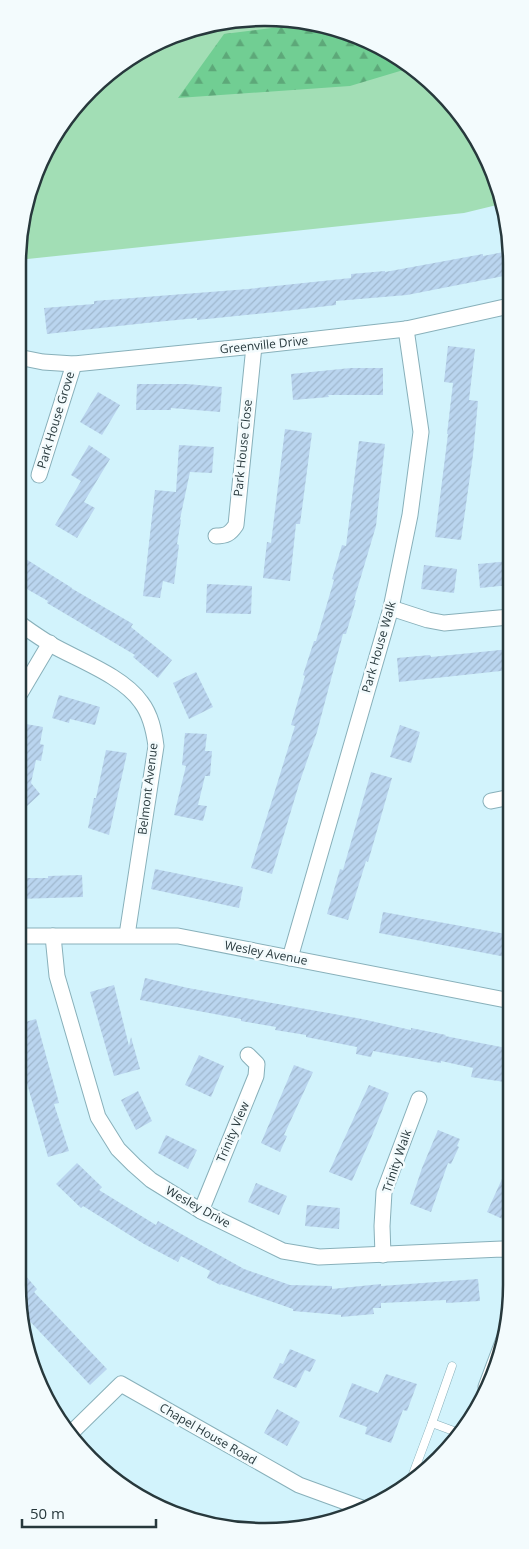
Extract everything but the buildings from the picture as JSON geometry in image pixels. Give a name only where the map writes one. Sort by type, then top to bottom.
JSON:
[{"type":"street","name":"Greenville Drive","points":[[26,358],[43,362],[74,364],[254,346],[406,329],[503,308]]},
{"type":"street","name":"Park House Walk","points":[[290,958],[391,608],[410,515],[421,432],[406,329]]},
{"type":"street","name":"Park House Close","points":[[216,536],[224,536],[231,532],[236,525],[254,346]]},
{"type":"street","name":"Park House Grove","points":[[39,476],[74,364]]},
{"type":"street","points":[[391,608],[444,623],[503,617]]},
{"type":"street","name":"Belmont Avenue","points":[[26,627],[106,674],[135,694],[149,716],[156,746],[127,935]]},
{"type":"street","points":[[26,684],[50,643]]},
{"type":"street","points":[[492,801],[503,799]]},
{"type":"street","name":"Wesley Avenue","points":[[26,936],[178,936],[503,999]]},
{"type":"street","name":"Wesley Drive","points":[[53,936],[57,976],[98,1117],[118,1149],[151,1180],[201,1211],[283,1251],[319,1258],[503,1249]]},
{"type":"street","name":"Trinity View","points":[[201,1211],[256,1076],[257,1064],[248,1055]]},
{"type":"street","name":"Trinity Walk","points":[[383,1254],[384,1192],[419,1099]]},
{"type":"street","name":"Chapel House Road","points":[[75,1429],[121,1384],[299,1485],[355,1505]]},
{"type":"lane","points":[[414,1470],[452,1366]]},
{"type":"lane","points":[[432,1423],[453,1431]]},
{"type":"green space","points":[[264,26],[296,28],[326,34],[356,44],[384,58],[410,75],[454,119],[471,145],[485,173],[495,205],[464,213],[26,259],[28,233],[34,203],[44,173],[66,132],[85,107],[119,75],[145,58],[173,44],[203,34],[233,28]]},
{"type":"green space","points":[[280,27],[326,34],[356,44],[403,70],[350,86],[178,98],[224,34]]}]
